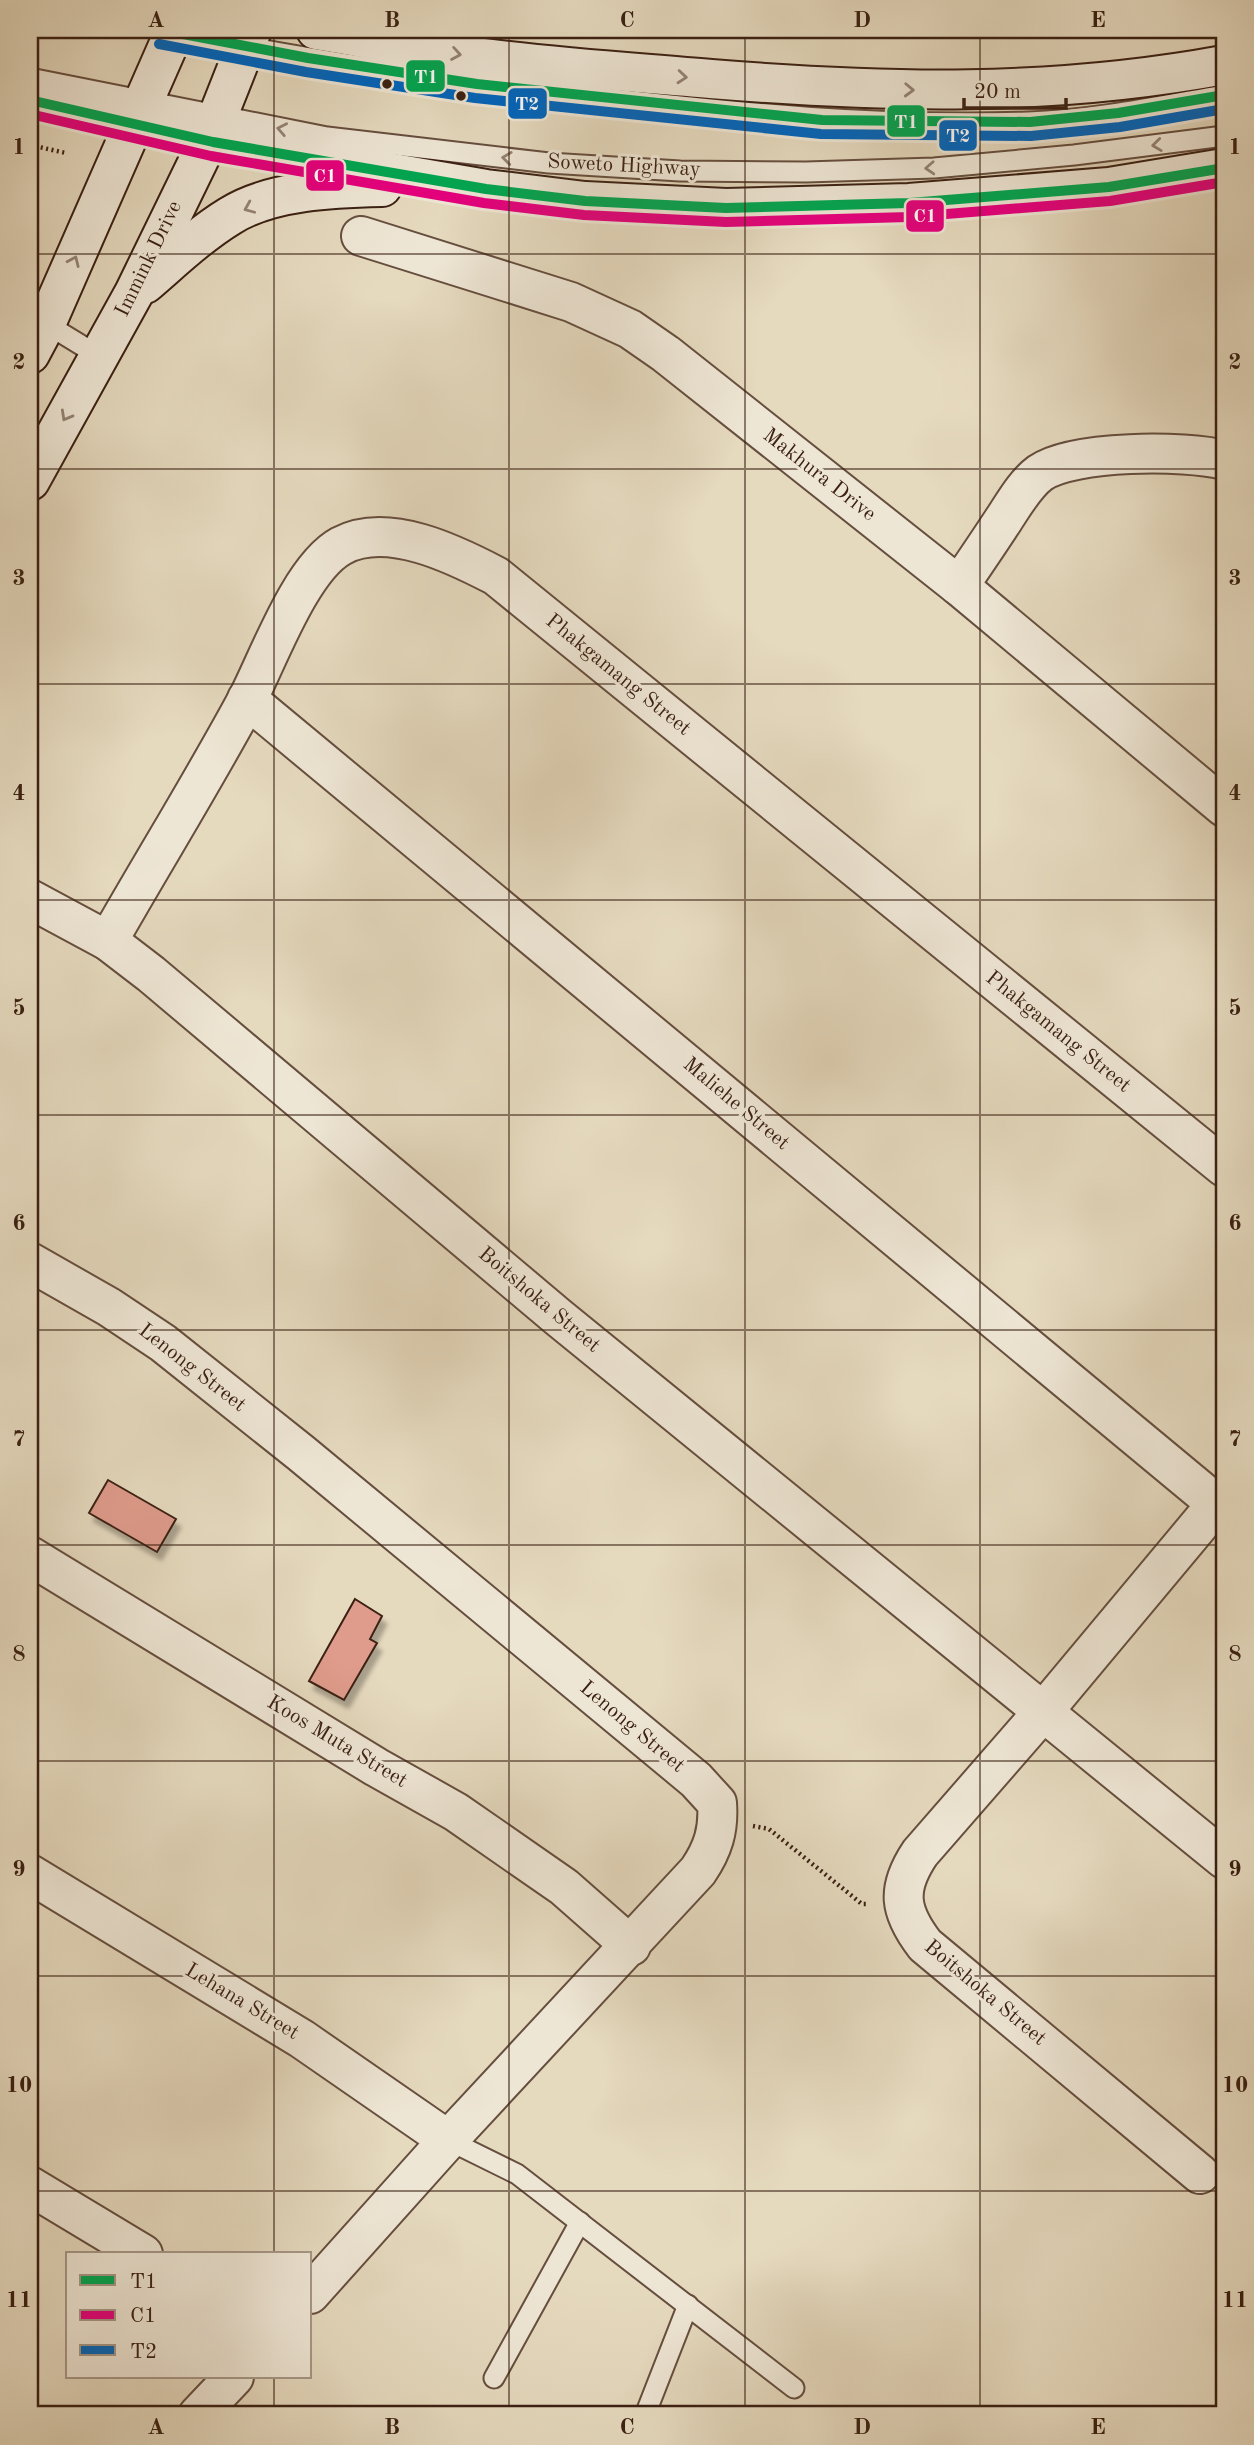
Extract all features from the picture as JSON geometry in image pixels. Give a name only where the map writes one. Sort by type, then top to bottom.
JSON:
[{"type":"street","points":[[316,30],[467,56],[773,84],[914,90],[1041,88],[1110,82],[1224,65]]},
{"type":"street","points":[[35,331],[140,112],[170,31]]},
{"type":"street","name":"Immink Drive","points":[[30,481],[134,293],[213,128],[248,38]]},
{"type":"street","name":"Soweto Highway","points":[[30,100],[140,112],[486,189],[585,201],[726,208],[909,203],[1109,187],[1224,168]]},
{"type":"street","points":[[134,293],[232,215],[264,201],[333,188],[486,189]]},
{"type":"street","name":"Makhura Drive","points":[[361,236],[546,294],[630,329],[666,354],[959,586],[1224,807]]},
{"type":"street","points":[[959,586],[1022,492],[1041,473],[1077,460],[1111,455],[1195,455],[1224,460]]},
{"type":"street","name":"Phakgamang Street","points":[[108,941],[247,699],[299,595],[324,558],[342,545],[385,537],[433,548],[496,576],[1224,1167]]},
{"type":"street","name":"Maliehe Street","points":[[247,699],[1222,1503]]},
{"type":"street","name":"Boitshoka Street","points":[[30,898],[108,941],[151,974],[558,1317],[1224,1859]]},
{"type":"street","name":"Lenong Street","points":[[30,1262],[109,1307],[163,1343],[301,1453],[696,1780],[717,1803],[718,1819]]},
{"type":"street","points":[[904,1905],[908,1871],[920,1853],[1222,1503]]},
{"type":"street","name":"Koos Muta Street","points":[[30,1556],[365,1760],[456,1812],[564,1887],[631,1945]]},
{"type":"street","points":[[312,2292],[448,2140],[698,1871],[710,1854],[717,1833],[718,1819]]},
{"type":"street","name":"Lehana Street","points":[[30,1874],[302,2039],[448,2140]]},
{"type":"street","name":"Boitshoka Street","points":[[904,1905],[909,1924],[925,1945],[1200,2174]]},
{"type":"street","points":[[30,2186],[140,2252]]},
{"type":"street","points":[[198,2415],[233,2378]]},
{"type":"lane","points":[[170,31],[248,38],[308,58],[477,84],[822,120],[1030,122],[1118,113],[1224,95]]},
{"type":"lane","name":"Soweto Highway","points":[[30,78],[140,112]]},
{"type":"lane","name":"Soweto Highway","points":[[213,128],[327,137],[549,163],[680,171],[806,172],[934,168],[1074,155],[1224,136]]},
{"type":"lane","points":[[35,331],[99,356]]},
{"type":"lane","points":[[448,2140],[517,2174],[794,2388]]},
{"type":"lane","points":[[494,2378],[580,2222]]},
{"type":"lane","points":[[645,2415],[688,2305]]},
{"type":"path","points":[[30,145],[66,153]]},
{"type":"path","points":[[718,1819],[769,1829],[862,1904],[904,1905]]},
{"type":"building","points":[[108,1480],[176,1519],[157,1552],[89,1513]]},
{"type":"building","points":[[355,1599],[382,1616],[370,1639],[377,1643],[344,1700],[309,1681]]},
{"type":"transit line","name":"T1","points":[[162,30],[308,58],[477,84],[822,120],[1030,122],[1118,113],[1224,95]]},
{"type":"transit line","name":"T2","points":[[159,44],[306,72],[475,98],[821,134],[1031,136],[1120,127],[1224,109]]},
{"type":"transit line","name":"T1","points":[[30,100],[213,142],[486,189],[585,201],[726,208],[909,203],[1109,187],[1224,168]]},
{"type":"transit line","name":"C1","points":[[30,114],[211,156],[484,203],[584,215],[726,222],[909,217],[1110,201],[1224,182]]}]
